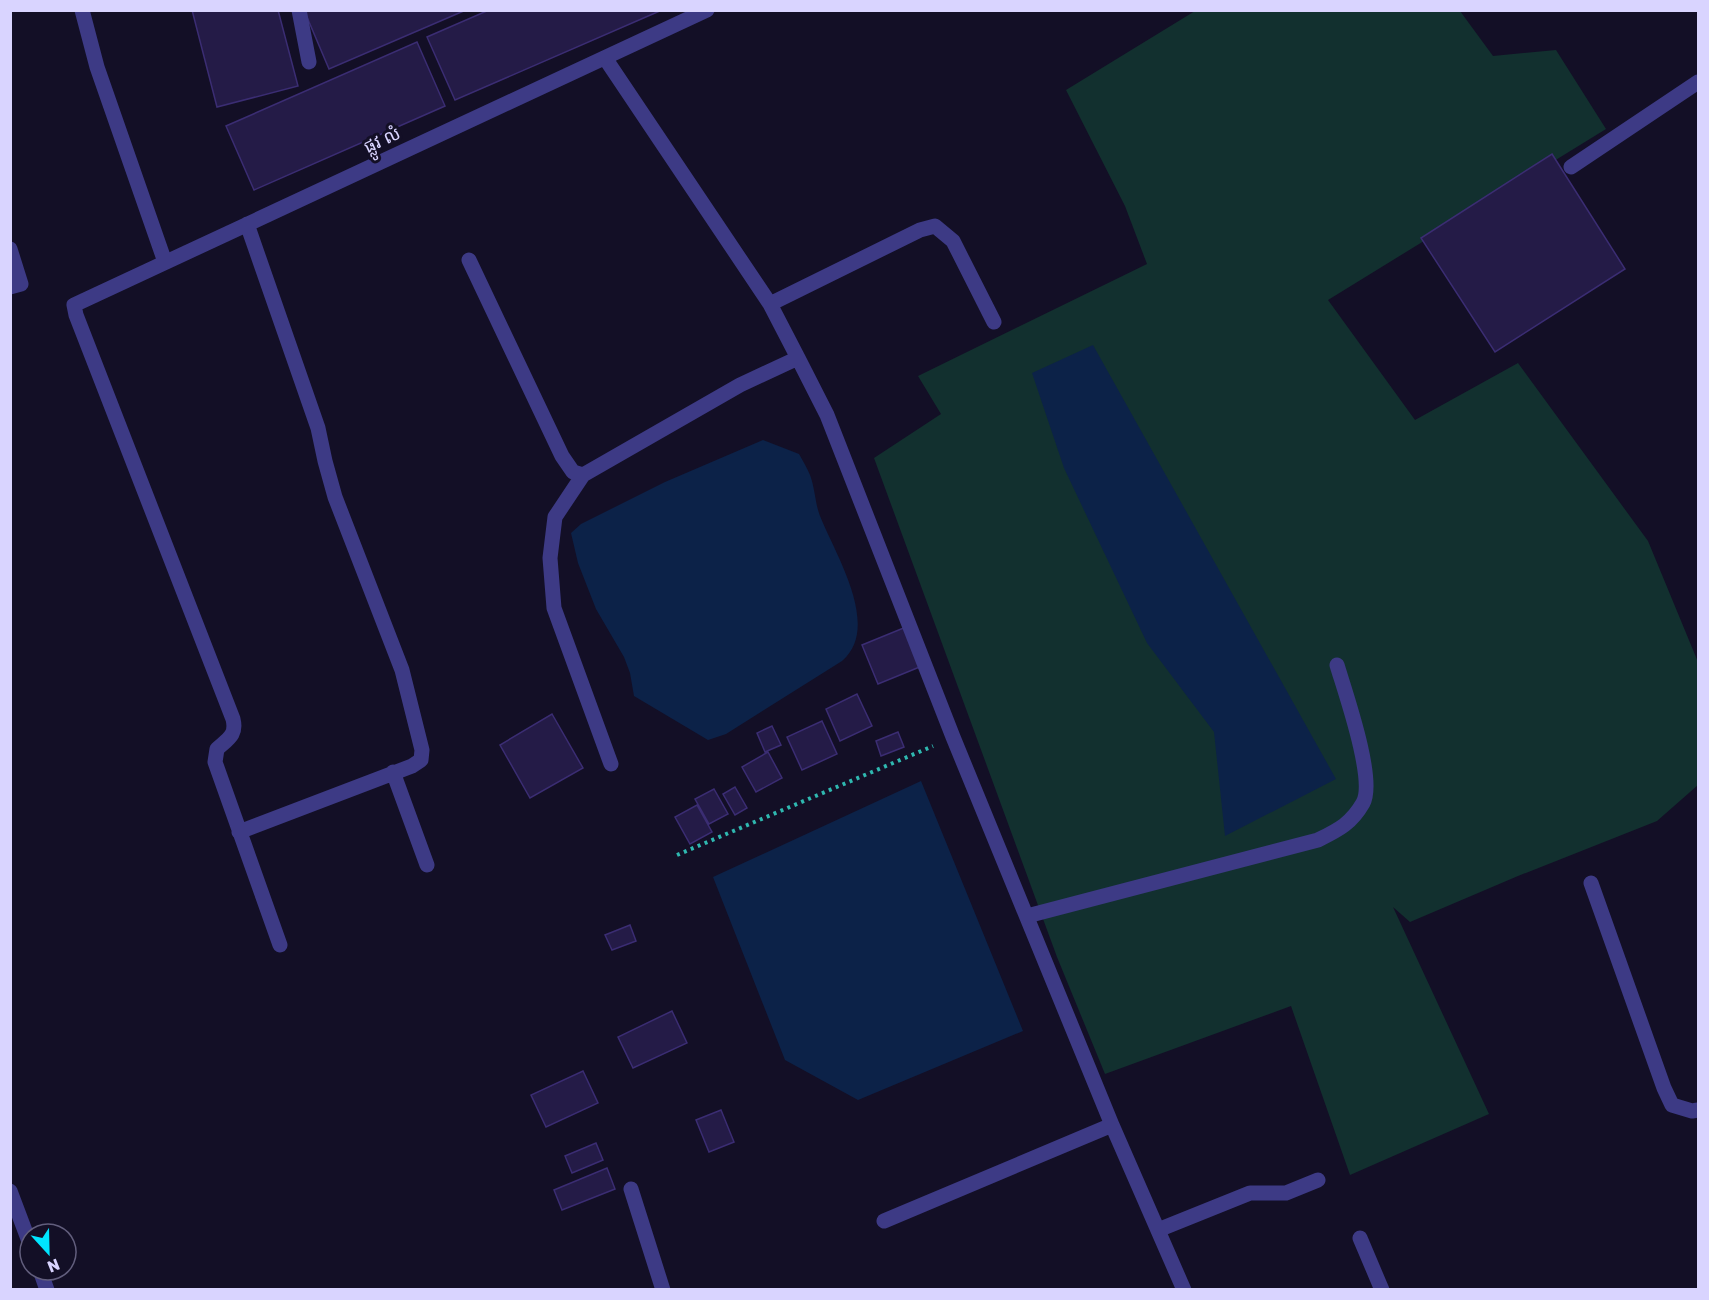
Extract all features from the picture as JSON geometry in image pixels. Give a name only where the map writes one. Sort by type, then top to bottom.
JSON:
[{"type":"street","points":[[82,10],[97,67],[165,262]]},
{"type":"street","points":[[299,10],[309,62]]},
{"type":"street","name":"ផ្លូវ លំ","points":[[239,832],[215,762],[217,749],[233,736],[235,727],[233,719],[75,315],[74,305],[707,10]]},
{"type":"street","points":[[605,58],[770,304],[827,415],[953,737],[1112,1125],[1184,1290]]},
{"type":"street","points":[[1570,167],[1698,82]]},
{"type":"street","points":[[247,224],[318,428],[335,497],[402,670],[422,750],[421,760],[412,766],[239,832],[280,945]]},
{"type":"street","points":[[770,304],[920,230],[935,226],[952,241],[994,322]]},
{"type":"street","points":[[10,249],[21,284],[10,287]]},
{"type":"street","points":[[469,260],[562,456],[573,472],[584,475]]},
{"type":"street","points":[[610,764],[554,608],[550,558],[555,517],[584,475],[740,385],[798,358]]},
{"type":"street","points":[[1027,916],[1318,840],[1346,826],[1365,801],[1366,770],[1337,665]]},
{"type":"street","points":[[393,772],[427,865]]},
{"type":"street","points":[[1591,883],[1672,1105],[1692,1111],[1698,1110]]},
{"type":"street","points":[[884,1221],[1112,1125]]},
{"type":"street","points":[[1158,1230],[1251,1193],[1286,1193],[1318,1180]]},
{"type":"street","points":[[631,1189],[663,1290]]},
{"type":"street","points":[[12,1200],[21,1222]]},
{"type":"street","points":[[1360,1238],[1382,1290]]},
{"type":"path","points":[[677,855],[953,737]]},
{"type":"green space","points":[[1195,11],[1460,11],[1493,56],[1556,50],[1606,129],[1328,300],[1415,420],[1518,363],[1648,541],[1698,662],[1698,785],[1657,821],[1410,922],[1393,907],[1489,1114],[1350,1175],[1291,1006],[1105,1074],[1057,957],[874,458],[941,414],[918,376],[1147,264],[1125,206],[1066,90]]},
{"type":"water","points":[[1093,345],[1336,779],[1225,836],[1214,732],[1147,643],[1064,468],[1032,373]]},
{"type":"water","points":[[763,440],[799,454],[808,470],[820,516],[852,590],[857,610],[858,629],[853,647],[842,661],[726,734],[708,740],[634,696],[630,673],[624,657],[596,609],[578,563],[571,533],[581,524],[665,482]]},
{"type":"water","points":[[921,781],[1023,1031],[858,1100],[785,1060],[713,877]]},
{"type":"building","points":[[192,10],[278,10],[298,86],[217,107]]},
{"type":"building","points":[[304,10],[466,10],[329,69]]},
{"type":"building","points":[[489,10],[662,10],[455,100],[427,37]]},
{"type":"building","points":[[417,42],[445,106],[254,190],[226,126]]},
{"type":"building","points":[[1552,154],[1625,269],[1495,352],[1421,238]]},
{"type":"building","points":[[906,627],[922,666],[878,684],[862,645]]},
{"type":"building","points":[[857,694],[872,726],[840,741],[826,709]]},
{"type":"building","points":[[552,714],[583,768],[530,798],[500,745]]},
{"type":"building","points":[[822,721],[837,754],[802,770],[787,737]]},
{"type":"building","points":[[772,726],[781,745],[765,752],[757,733]]},
{"type":"building","points":[[898,732],[904,747],[881,756],[876,741]]},
{"type":"building","points":[[768,752],[782,778],[756,792],[742,767]]},
{"type":"building","points":[[735,787],[747,808],[735,815],[723,794]]},
{"type":"building","points":[[714,789],[728,814],[709,824],[695,799]]},
{"type":"building","points":[[697,805],[712,832],[690,844],[675,817]]},
{"type":"building","points":[[630,925],[636,941],[612,950],[605,935]]},
{"type":"building","points":[[672,1011],[687,1043],[633,1068],[618,1037]]},
{"type":"building","points":[[583,1071],[598,1103],[546,1127],[531,1095]]},
{"type":"building","points":[[721,1110],[734,1142],[709,1152],[696,1120]]},
{"type":"building","points":[[596,1143],[603,1160],[572,1173],[565,1156]]},
{"type":"building","points":[[607,1168],[615,1189],[562,1210],[554,1190]]}]
